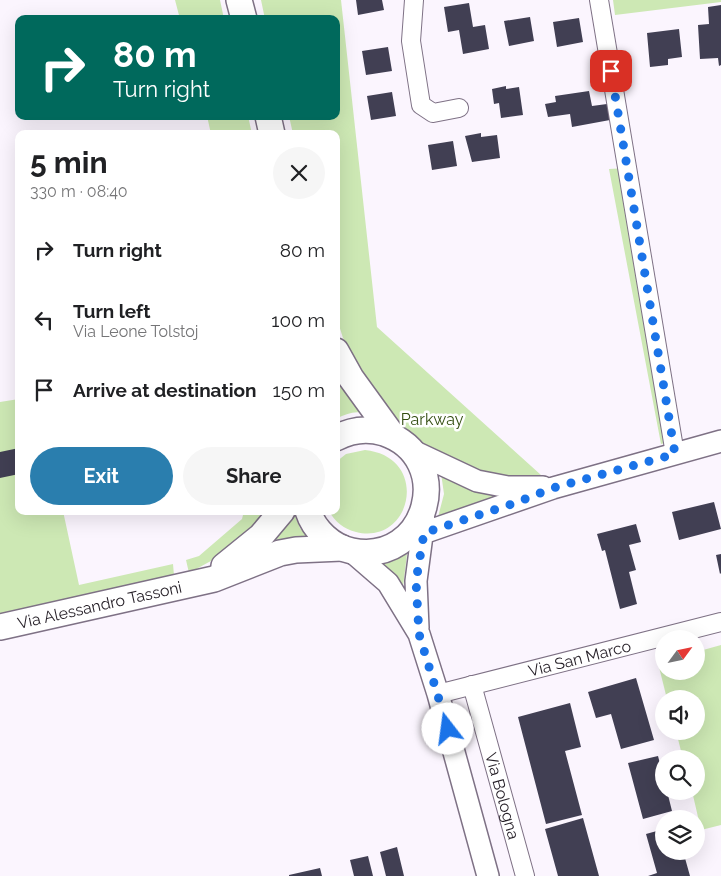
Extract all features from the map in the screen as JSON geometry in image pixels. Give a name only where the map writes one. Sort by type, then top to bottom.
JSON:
[{"type":"main road","points":[[239,0],[243,15]]},
{"type":"main road","points":[[340,358],[351,378],[402,443],[420,462],[427,492],[425,507],[413,536]]},
{"type":"main road","points":[[340,437],[361,430],[377,431],[402,443]]},
{"type":"main road","name":"Via Alessandro Tassoni","points":[[199,581],[243,552],[261,536],[279,515]]},
{"type":"main road","points":[[310,515],[323,535],[347,549]]},
{"type":"main road","name":"Via Alessandro Tassoni","points":[[0,626],[229,574],[280,553],[296,550],[347,549],[378,551],[413,536]]},
{"type":"street","points":[[414,0],[411,41],[421,105],[433,112],[459,108]]},
{"type":"street","points":[[599,0],[675,454]]},
{"type":"street","points":[[419,634],[413,536],[515,503],[553,488],[721,442]]},
{"type":"street","points":[[402,443],[477,481],[508,487],[553,488]]},
{"type":"street","points":[[347,549],[388,583],[419,634],[438,694],[488,876]]},
{"type":"street","name":"Via San Marco","points":[[438,694],[721,622]]},
{"type":"street","name":"Via Bologna","points":[[472,686],[525,876]]},
{"type":"green space","points":[[175,0],[220,0],[223,15],[179,15]]},
{"type":"green space","name":"Parkway","points":[[261,0],[341,0],[377,327],[541,475],[532,480],[503,480],[410,444],[373,394],[343,338],[340,329],[340,130],[292,130],[290,120],[340,120],[340,15],[264,15]]},
{"type":"green space","points":[[613,0],[721,0],[721,2],[615,15]]},
{"type":"green space","points":[[208,120],[249,120],[251,130],[210,130]]},
{"type":"green space","points":[[627,168],[673,441],[661,444],[609,169]]},
{"type":"green space","points":[[340,379],[366,414],[358,412],[340,418]]},
{"type":"green space","points":[[15,400],[15,515],[64,515],[79,585],[173,564],[175,587],[0,627],[0,402]]},
{"type":"green space","points":[[365,450],[386,456],[399,468],[406,483],[406,499],[401,514],[390,526],[375,533],[356,532],[337,522],[331,515],[340,515],[340,459],[346,454]]},
{"type":"green space","points":[[441,473],[510,496],[438,517],[444,494]]},
{"type":"green space","points":[[243,515],[264,515],[252,534],[229,551],[189,573],[186,560],[199,556],[242,519]]},
{"type":"green space","points":[[290,515],[295,515],[300,528],[311,542],[283,546],[268,542]]},
{"type":"green space","points":[[407,554],[403,587],[399,580],[383,564]]},
{"type":"green space","points":[[721,645],[721,825],[705,829],[705,810],[696,810],[694,800],[705,800],[705,750],[681,750],[678,740],[705,740],[705,690],[665,690],[662,680],[705,680],[705,649]]},
{"type":"building","points":[[356,0],[382,0],[384,10],[358,15]]},
{"type":"building","points":[[469,3],[473,27],[485,25],[489,49],[463,54],[459,30],[448,32],[444,7]]},
{"type":"building","points":[[721,5],[721,65],[719,66],[718,58],[700,59],[698,25],[709,24],[708,7]]},
{"type":"building","points":[[530,17],[534,41],[509,46],[504,21]]},
{"type":"building","points":[[579,18],[583,42],[557,47],[553,22]]},
{"type":"building","points":[[679,29],[682,57],[668,59],[668,65],[650,67],[647,33]]},
{"type":"building","points":[[388,47],[392,71],[366,75],[362,51]]},
{"type":"building","points":[[506,86],[506,89],[519,87],[523,115],[501,118],[499,103],[494,104],[492,89]]},
{"type":"building","points":[[589,91],[592,106],[607,104],[610,120],[572,127],[570,114],[548,117],[545,104],[556,102],[555,96]]},
{"type":"building","points":[[392,92],[396,116],[371,120],[367,96]]},
{"type":"building","points":[[481,133],[481,137],[497,135],[500,158],[472,162],[465,136]]},
{"type":"building","points":[[453,141],[457,166],[432,170],[428,145]]},
{"type":"building","points":[[15,449],[15,475],[0,478],[0,452]]},
{"type":"building","points":[[714,502],[721,529],[679,540],[672,512]]},
{"type":"building","points":[[636,524],[641,542],[629,545],[636,570],[629,572],[637,604],[620,609],[605,550],[602,551],[597,534]]},
{"type":"building","points":[[721,554],[721,573],[720,574],[716,555]]},
{"type":"building","points":[[636,678],[654,740],[621,749],[611,714],[596,718],[588,692]]},
{"type":"building","points":[[570,703],[581,747],[565,751],[582,815],[546,824],[518,717]]},
{"type":"building","points":[[655,757],[655,800],[669,800],[672,810],[655,810],[655,816],[643,819],[628,763]]},
{"type":"building","points":[[583,818],[599,876],[558,876],[545,829]]},
{"type":"building","points":[[655,832],[655,860],[686,860],[690,876],[648,876],[657,873],[646,834]]},
{"type":"building","points":[[397,847],[404,876],[386,876],[380,852]]},
{"type":"building","points":[[368,856],[373,876],[354,876],[350,860]]},
{"type":"building","points":[[320,868],[322,876],[289,876],[289,875]]},
{"type":"route","points":[[448,729],[419,634],[416,581],[424,533],[472,515],[515,503],[553,488],[675,454],[611,71]]}]
